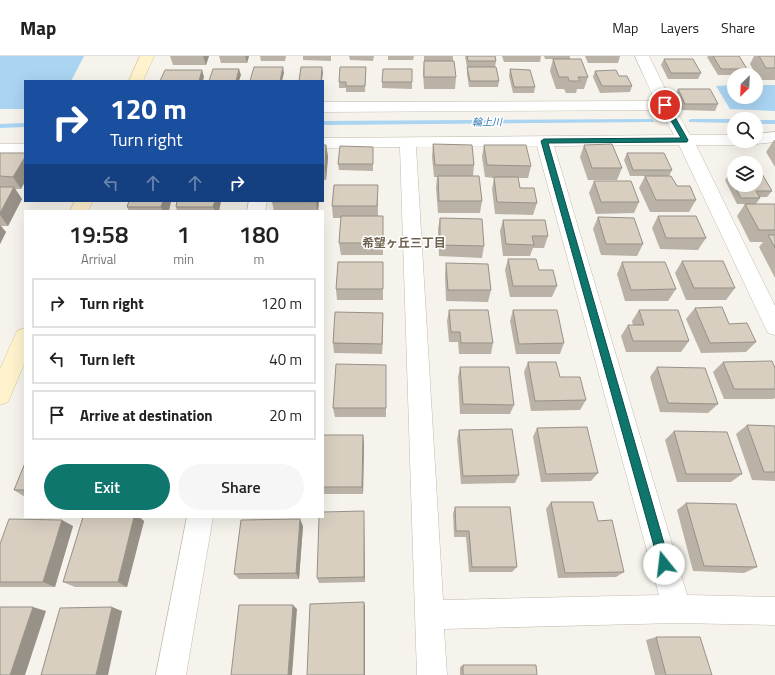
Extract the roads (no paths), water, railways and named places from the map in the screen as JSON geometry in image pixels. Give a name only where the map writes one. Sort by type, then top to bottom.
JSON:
[{"type":"street","points":[[136,80],[147,56]]},
{"type":"street","points":[[642,56],[665,105],[685,140],[775,327]]},
{"type":"street","points":[[324,107],[665,105]]},
{"type":"street","points":[[763,138],[775,137]]},
{"type":"street","points":[[324,143],[727,140]]},
{"type":"street","points":[[544,141],[677,609]]},
{"type":"street","points":[[408,142],[432,675]]},
{"type":"street","points":[[0,149],[24,148]]},
{"type":"street","points":[[0,395],[24,339]]},
{"type":"street","points":[[171,675],[200,518]]},
{"type":"street","points":[[430,615],[677,609],[775,611]]},
{"type":"water","points":[[0,56],[84,56],[72,80],[24,80],[24,109],[0,109]]},
{"type":"water","points":[[727,85],[727,104],[763,104],[763,85],[775,85],[775,111],[730,109],[716,86]]},
{"type":"waterway","name":"輪上川","points":[[324,123],[651,121]]},
{"type":"waterway","name":"輪上川","points":[[691,121],[727,121]]},
{"type":"waterway","name":"輪上川","points":[[763,122],[775,122]]},
{"type":"waterway","name":"輪上川","points":[[0,126],[24,125]]},
{"type":"district","name":"希望ヶ丘三丁目","points":[[404,242]]}]
